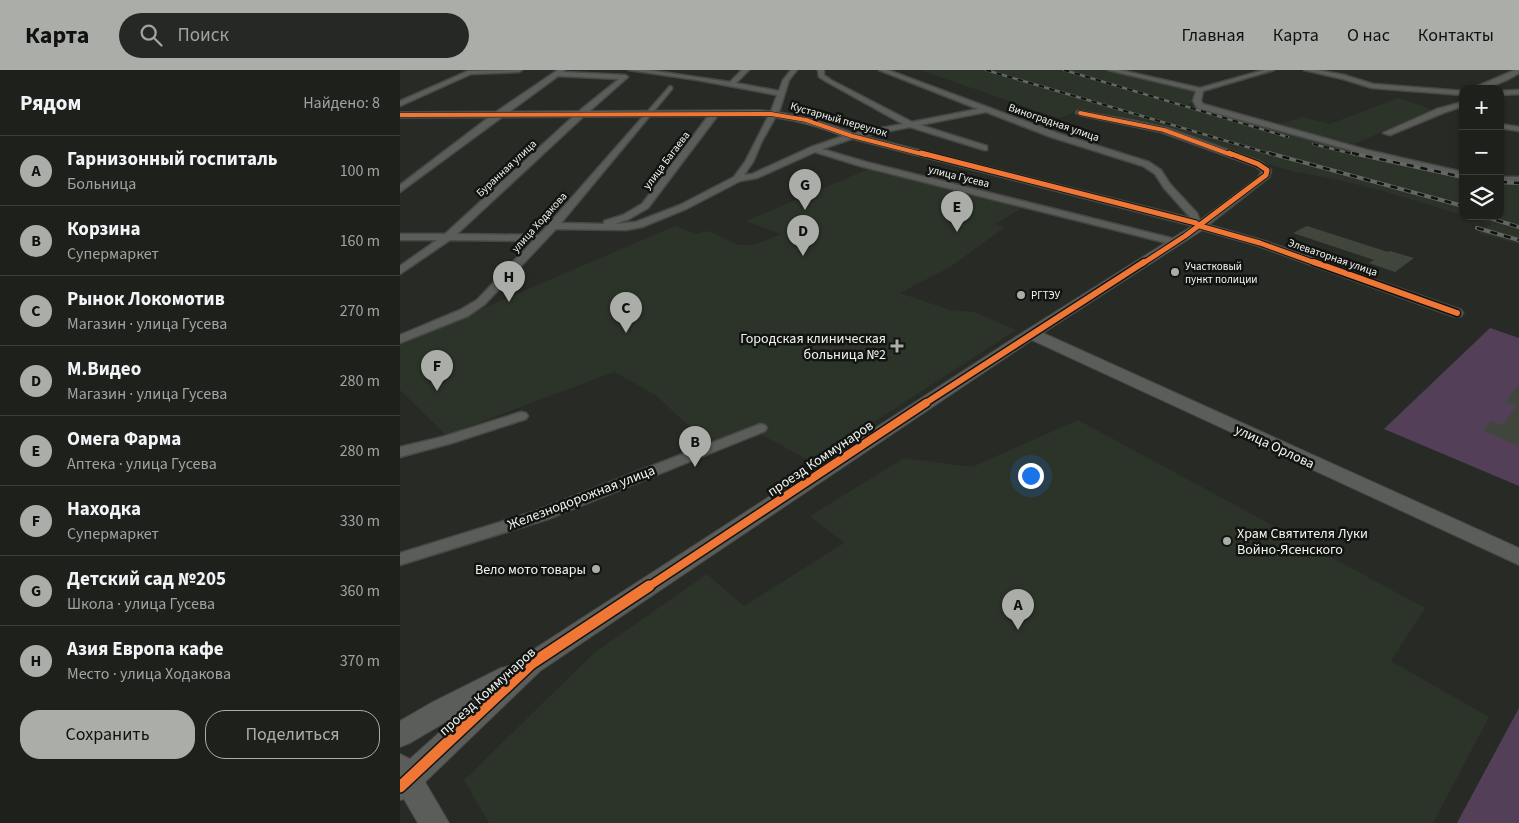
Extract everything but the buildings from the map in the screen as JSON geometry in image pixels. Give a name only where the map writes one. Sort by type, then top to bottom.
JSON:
[{"type":"street","points":[[400,104],[470,72],[481,70],[519,70]]},
{"type":"street","points":[[632,70],[660,72],[782,94]]},
{"type":"street","points":[[731,85],[746,70]]},
{"type":"street","points":[[737,179],[749,162],[758,141],[774,114],[786,80],[794,70]]},
{"type":"street","points":[[821,70],[821,76],[829,81],[912,125],[984,148]]},
{"type":"street","name":"Виноградная улица","points":[[882,70],[1054,135],[1146,164],[1158,172],[1167,186],[1194,215],[1198,224]]},
{"type":"street","points":[[1111,70],[1200,90],[1271,70]]},
{"type":"street","points":[[1307,70],[1344,77],[1372,86],[1459,93]]},
{"type":"street","points":[[1485,85],[1510,76],[1519,70]]},
{"type":"street","points":[[400,189],[499,114],[560,72]]},
{"type":"street","name":"Буранная улица","points":[[400,270],[448,237],[623,77],[560,72]]},
{"type":"street","name":"улица Ходакова","points":[[400,338],[464,313],[481,302],[553,226],[670,88]]},
{"type":"street","points":[[1200,90],[1198,101],[1200,106],[1374,154],[1459,173]]},
{"type":"street","points":[[1504,93],[1519,92]]},
{"type":"street","points":[[1387,133],[1459,105]]},
{"type":"street","points":[[553,226],[626,227],[638,225],[683,207],[737,179],[754,176],[814,149],[852,136],[984,110]]},
{"type":"street","name":"проезд Коммунаров","points":[[400,735],[440,711],[531,664],[1031,334],[1175,242],[1266,175],[1267,170],[1258,164],[1145,125],[1082,111]]},
{"type":"street","name":"улица Багаева","points":[[602,226],[626,217],[645,206],[715,113]]},
{"type":"street","name":"Кустарный переулок","points":[[400,116],[774,114],[812,122],[852,136],[1198,224]]},
{"type":"street","points":[[1504,127],[1519,129]]},
{"type":"street","name":"улица Гусева","points":[[814,149],[854,162],[1175,242]]},
{"type":"street","points":[[1504,180],[1519,180]]},
{"type":"street","name":"Элеваторная улица","points":[[1198,224],[1260,243],[1457,312]]},
{"type":"street","points":[[400,237],[542,238]]},
{"type":"street","name":"улица Орлова","points":[[1031,334],[1519,557]]},
{"type":"street","points":[[400,452],[447,440],[521,416]]},
{"type":"street","name":"Железнодорожная улица","points":[[400,559],[542,514],[760,428]]},
{"type":"street","name":"проезд Коммунаров","points":[[403,778],[531,664]]},
{"type":"street","points":[[403,778],[434,823]]},
{"type":"shaded area","points":[[920,70],[1111,70],[1194,91],[1193,102],[1187,105],[1400,161],[1459,174],[1459,214],[1383,191],[1335,179],[1295,172],[1221,150],[1217,146],[1168,128],[1076,110],[1067,116],[1058,118]]},
{"type":"shaded area","points":[[1398,98],[1433,110],[1354,144],[1277,125],[1302,117],[1330,124]]},
{"type":"shaded area","points":[[873,167],[1024,207],[995,224],[1005,227],[950,267],[900,293],[950,310],[974,312],[1016,330],[812,462],[762,435],[720,449],[709,444],[654,394],[614,372],[445,434],[400,390],[400,344],[675,226],[696,234],[708,231],[739,245],[754,245],[781,234],[746,221]]},
{"type":"shaded area","points":[[1504,180],[1519,181],[1519,244],[1478,233],[1492,224],[1480,220],[1504,220]]},
{"type":"shaded area","points":[[1490,328],[1519,338],[1519,486],[1384,429]]},
{"type":"shaded area","points":[[1078,420],[1425,608],[1391,661],[1489,717],[1433,823],[489,823],[464,780],[594,653],[707,574],[744,606],[844,543],[810,516],[904,458],[972,467]]},
{"type":"shaded area","points":[[1519,708],[1519,823],[1457,823]]},
{"type":"railway","points":[[986,70],[1274,155]]},
{"type":"railway","points":[[1064,70],[1288,137]]},
{"type":"railway","points":[[1313,144],[1357,155]]},
{"type":"railway","points":[[1269,153],[1459,205]]},
{"type":"railway","points":[[1352,153],[1459,176]]},
{"type":"railway","points":[[1504,182],[1519,183]]},
{"type":"railway","points":[[1496,220],[1519,227]]},
{"type":"railway","points":[[1477,228],[1519,240]]},
{"type":"cycle path","points":[[400,115],[759,113],[783,115],[818,124],[852,136],[1196,223],[1200,226],[1260,243],[1457,313]]},
{"type":"cycle path","points":[[400,787],[531,664],[1031,334],[1185,236],[1266,175],[1267,170],[1258,164],[1164,130],[1080,113]]},
{"type":"place","name":"Детский сад №205","points":[[805,210]]},
{"type":"place","name":"Омега Фарма","points":[[957,232]]},
{"type":"place","name":"М.Видео","points":[[803,256]]},
{"type":"place","name":"Участковый пункт полиции","points":[[1175,272]]},
{"type":"place","name":"РГТЭУ","points":[[1021,295]]},
{"type":"place","name":"Азия Европа кафе","points":[[509,302]]},
{"type":"place","name":"Рынок Локомотив","points":[[626,333]]},
{"type":"place","name":"Городская клиническая больница №2","points":[[897,346]]},
{"type":"place","name":"Находка","points":[[437,391]]},
{"type":"place","name":"Корзина","points":[[695,467]]},
{"type":"place","name":"Храм Святителя Луки Войно-Ясенского","points":[[1227,541]]},
{"type":"place","name":"Вело мото товары","points":[[596,569]]},
{"type":"place","name":"Гарнизонный госпиталь","points":[[1018,630]]}]
